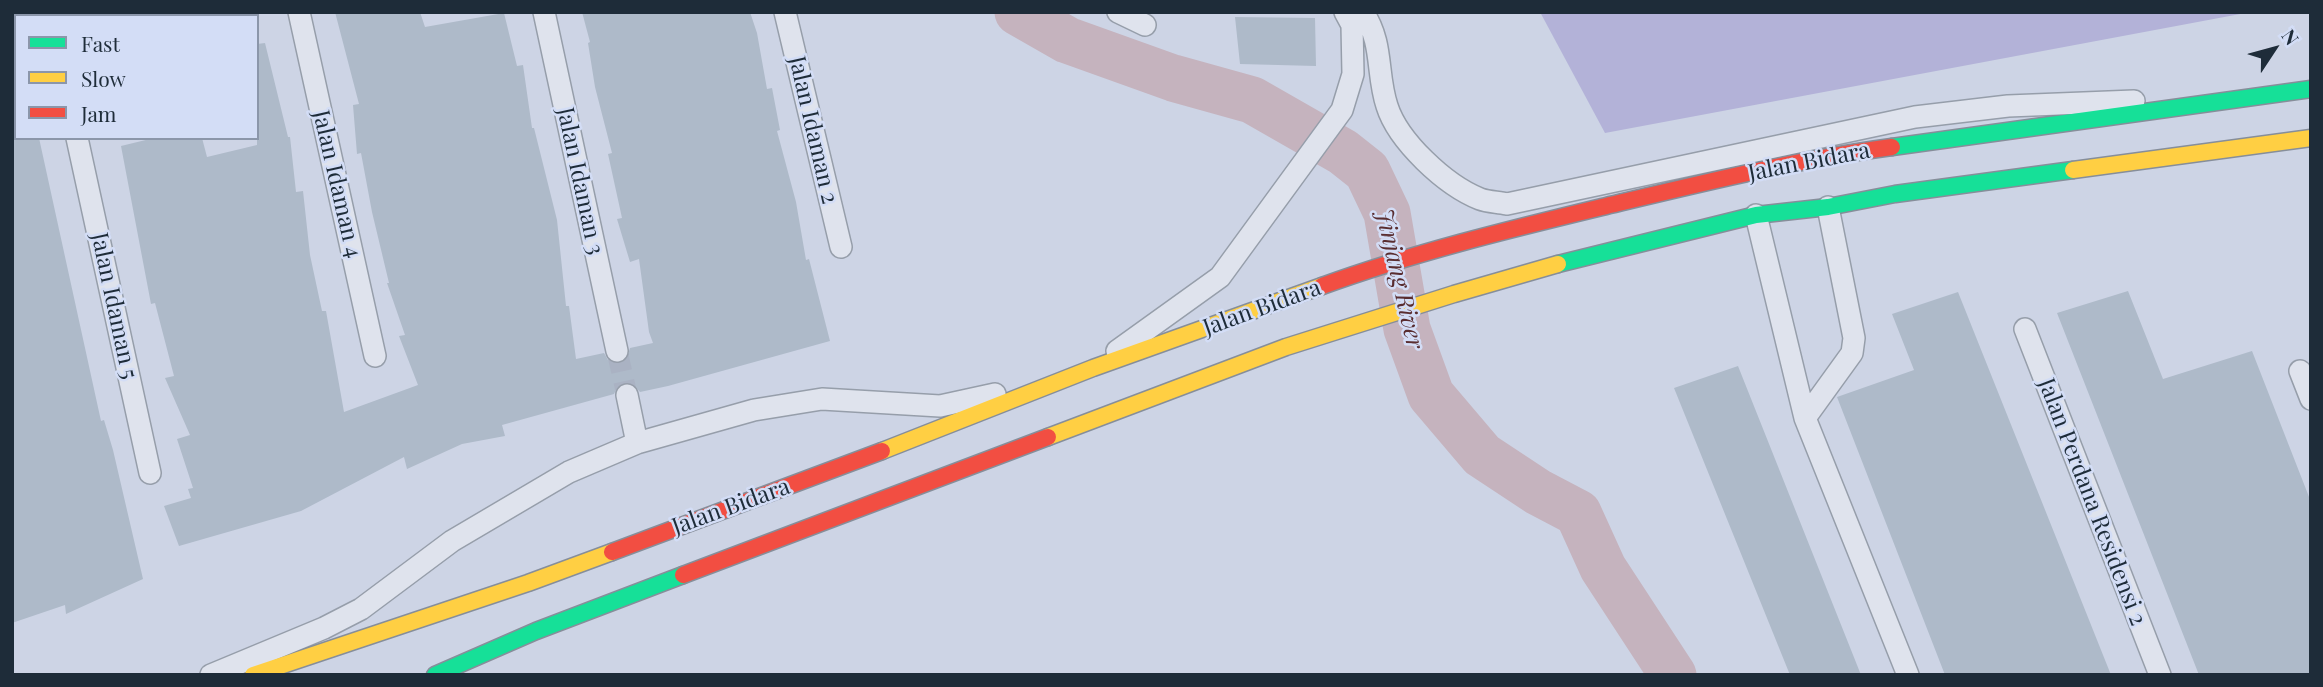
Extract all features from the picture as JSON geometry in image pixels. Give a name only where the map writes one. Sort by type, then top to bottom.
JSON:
[{"type":"main road","name":"Jalan Bidara","points":[[253,675],[528,583],[902,444],[1093,368],[1347,277],[1444,246],[1689,186],[1853,152],[2311,89]]},
{"type":"main road","name":"Jalan Bidara","points":[[435,675],[536,631],[1203,377],[1286,347],[1454,294],[1580,258],[1827,197],[1895,194],[2311,138]]},
{"type":"main road","points":[[1504,230],[1632,209],[1684,204]]},
{"type":"street","name":"Jalan Idaman 4","points":[[299,12],[376,356]]},
{"type":"street","name":"Jalan Idaman 3","points":[[544,12],[617,351]]},
{"type":"street","name":"Jalan Idaman 2","points":[[785,12],[841,247]]},
{"type":"street","points":[[1118,12],[1145,25]]},
{"type":"street","points":[[211,675],[324,628],[361,609],[452,541],[569,472],[637,443],[754,410],[822,399],[940,406],[1093,368],[1220,277],[1342,110],[1353,74],[1352,24],[1345,12]]},
{"type":"street","points":[[1363,12],[1374,29],[1386,104],[1399,133],[1432,168],[1460,187],[1481,200],[1507,204],[1915,117],[2008,106],[2096,101],[2226,100]]},
{"type":"street","name":"Jalan Idaman 5","points":[[77,140],[150,473]]},
{"type":"street","points":[[1805,418],[1852,353],[1854,338],[1827,197]]},
{"type":"street","points":[[1755,215],[1805,418],[1908,675]]},
{"type":"street","name":"Jalan Perdana Residensi 2","points":[[2025,329],[2160,675]]},
{"type":"street","points":[[2300,371],[2311,399]]},
{"type":"street","points":[[627,395],[637,443]]},
{"type":"shaded area","points":[[1540,12],[2251,12],[1605,133]]},
{"type":"building","points":[[335,12],[420,12],[425,27],[504,13],[517,66],[523,65],[532,128],[557,220],[566,306],[569,306],[576,359],[604,353],[608,360],[619,364],[626,360],[630,348],[653,343],[649,332],[639,259],[630,262],[617,219],[622,218],[608,154],[612,153],[595,87],[590,42],[582,12],[750,12],[757,33],[767,89],[772,88],[780,130],[777,131],[796,202],[806,260],[809,259],[830,341],[640,392],[632,383],[624,382],[614,394],[502,425],[505,436],[462,444],[407,469],[404,457],[301,511],[179,546],[164,506],[191,498],[188,489],[193,488],[177,439],[190,435],[165,378],[174,376],[155,303],[151,304],[121,146],[146,140],[203,140],[207,157],[257,145],[259,44],[265,43],[290,137],[296,192],[303,191],[310,255],[322,311],[326,311],[344,412],[418,385],[399,336],[405,335],[387,283],[361,153],[357,154],[353,105],[359,104]]},
{"type":"building","points":[[1235,17],[1315,18],[1316,66],[1240,64]]},
{"type":"building","points":[[14,138],[39,140],[101,421],[104,420],[113,450],[143,579],[66,614],[65,605],[12,623]]},
{"type":"building","points":[[2128,291],[2163,379],[2252,351],[2311,502],[2311,675],[2199,675],[2057,313]]},
{"type":"building","points":[[1958,292],[2111,675],[1945,675],[1837,397],[1914,370],[1892,314]]},
{"type":"building","points":[[1738,366],[1861,675],[1790,675],[1674,388]]},
{"type":"waterway","name":"Jinjang River","points":[[1018,12],[1067,40],[1173,78],[1252,100],[1343,152],[1367,171],[1387,213],[1407,329],[1431,395],[1482,455],[1538,492],[1578,513],[1603,568],[1673,675]]},
{"type":"tunnel","points":[[617,351],[627,395]]},
{"type":"traffic: fast","points":[[1892,147],[2311,89]]},
{"type":"traffic: fast","points":[[1558,264],[1756,215],[1828,207],[1895,194],[2073,170]]},
{"type":"traffic: fast","points":[[435,675],[536,631],[683,575]]},
{"type":"traffic: slow","points":[[2073,170],[2311,138]]},
{"type":"traffic: slow","points":[[1048,437],[1286,347],[1558,264]]},
{"type":"traffic: slow","points":[[882,451],[1093,368],[1322,286]]},
{"type":"traffic: slow","points":[[253,675],[528,583],[612,552]]},
{"type":"traffic: jam","points":[[1322,286],[1496,233],[1747,173],[1892,147]]},
{"type":"traffic: jam","points":[[683,575],[1048,437]]},
{"type":"traffic: jam","points":[[612,552],[882,451]]}]
